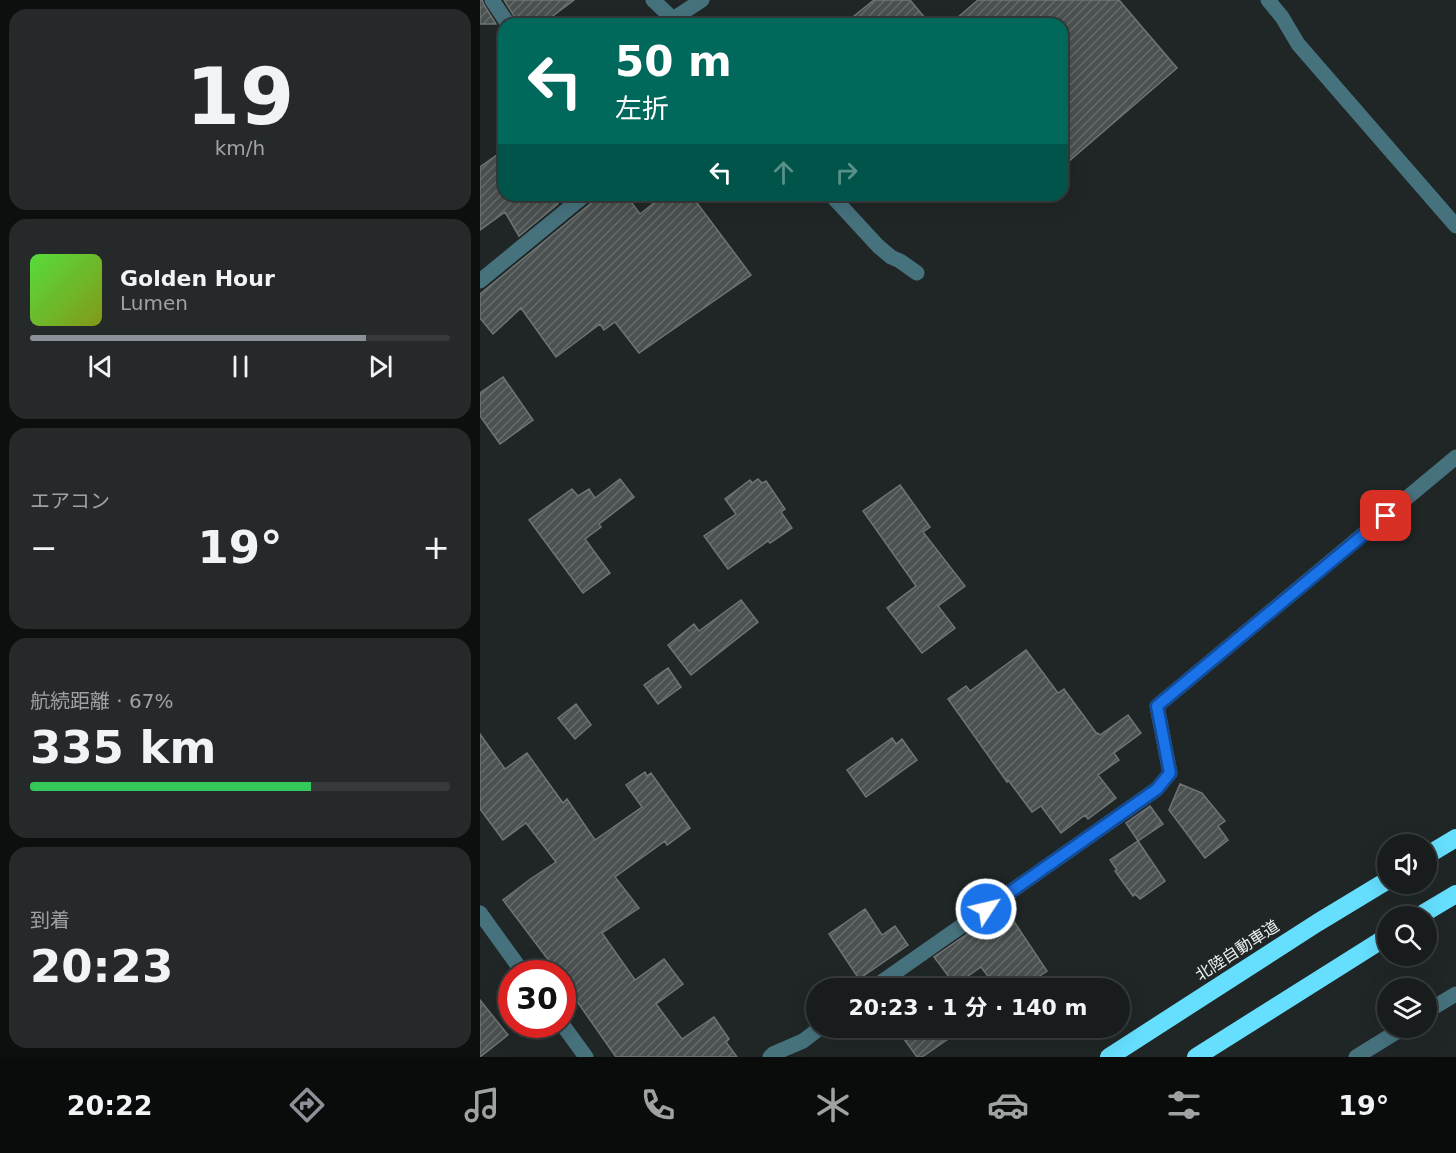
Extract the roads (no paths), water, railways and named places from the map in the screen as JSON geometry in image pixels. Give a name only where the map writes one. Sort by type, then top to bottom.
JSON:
[{"type":"highway","points":[[1437,849],[1456,838]]},
{"type":"highway","name":"北陸自動車道","points":[[1109,1057],[1377,886]]},
{"type":"highway","points":[[1436,906],[1456,894]]},
{"type":"highway","points":[[1196,1057],[1377,943]]},
{"type":"street","points":[[492,0],[504,18]]},
{"type":"street","points":[[653,0],[671,18]]},
{"type":"street","points":[[680,18],[702,0]]},
{"type":"street","points":[[1268,0],[1282,17],[1298,44],[1456,226]]},
{"type":"street","points":[[480,281],[578,201]]},
{"type":"street","points":[[837,201],[878,246],[917,273]]},
{"type":"street","points":[[887,978],[1157,789],[1170,773],[1157,706],[1456,457]]},
{"type":"street","points":[[480,913],[514,960]]},
{"type":"street","points":[[1437,1005],[1456,994]]},
{"type":"street","points":[[572,1038],[586,1057]]},
{"type":"street","points":[[770,1057],[807,1038]]},
{"type":"street","points":[[1356,1057],[1386,1038]]}]
